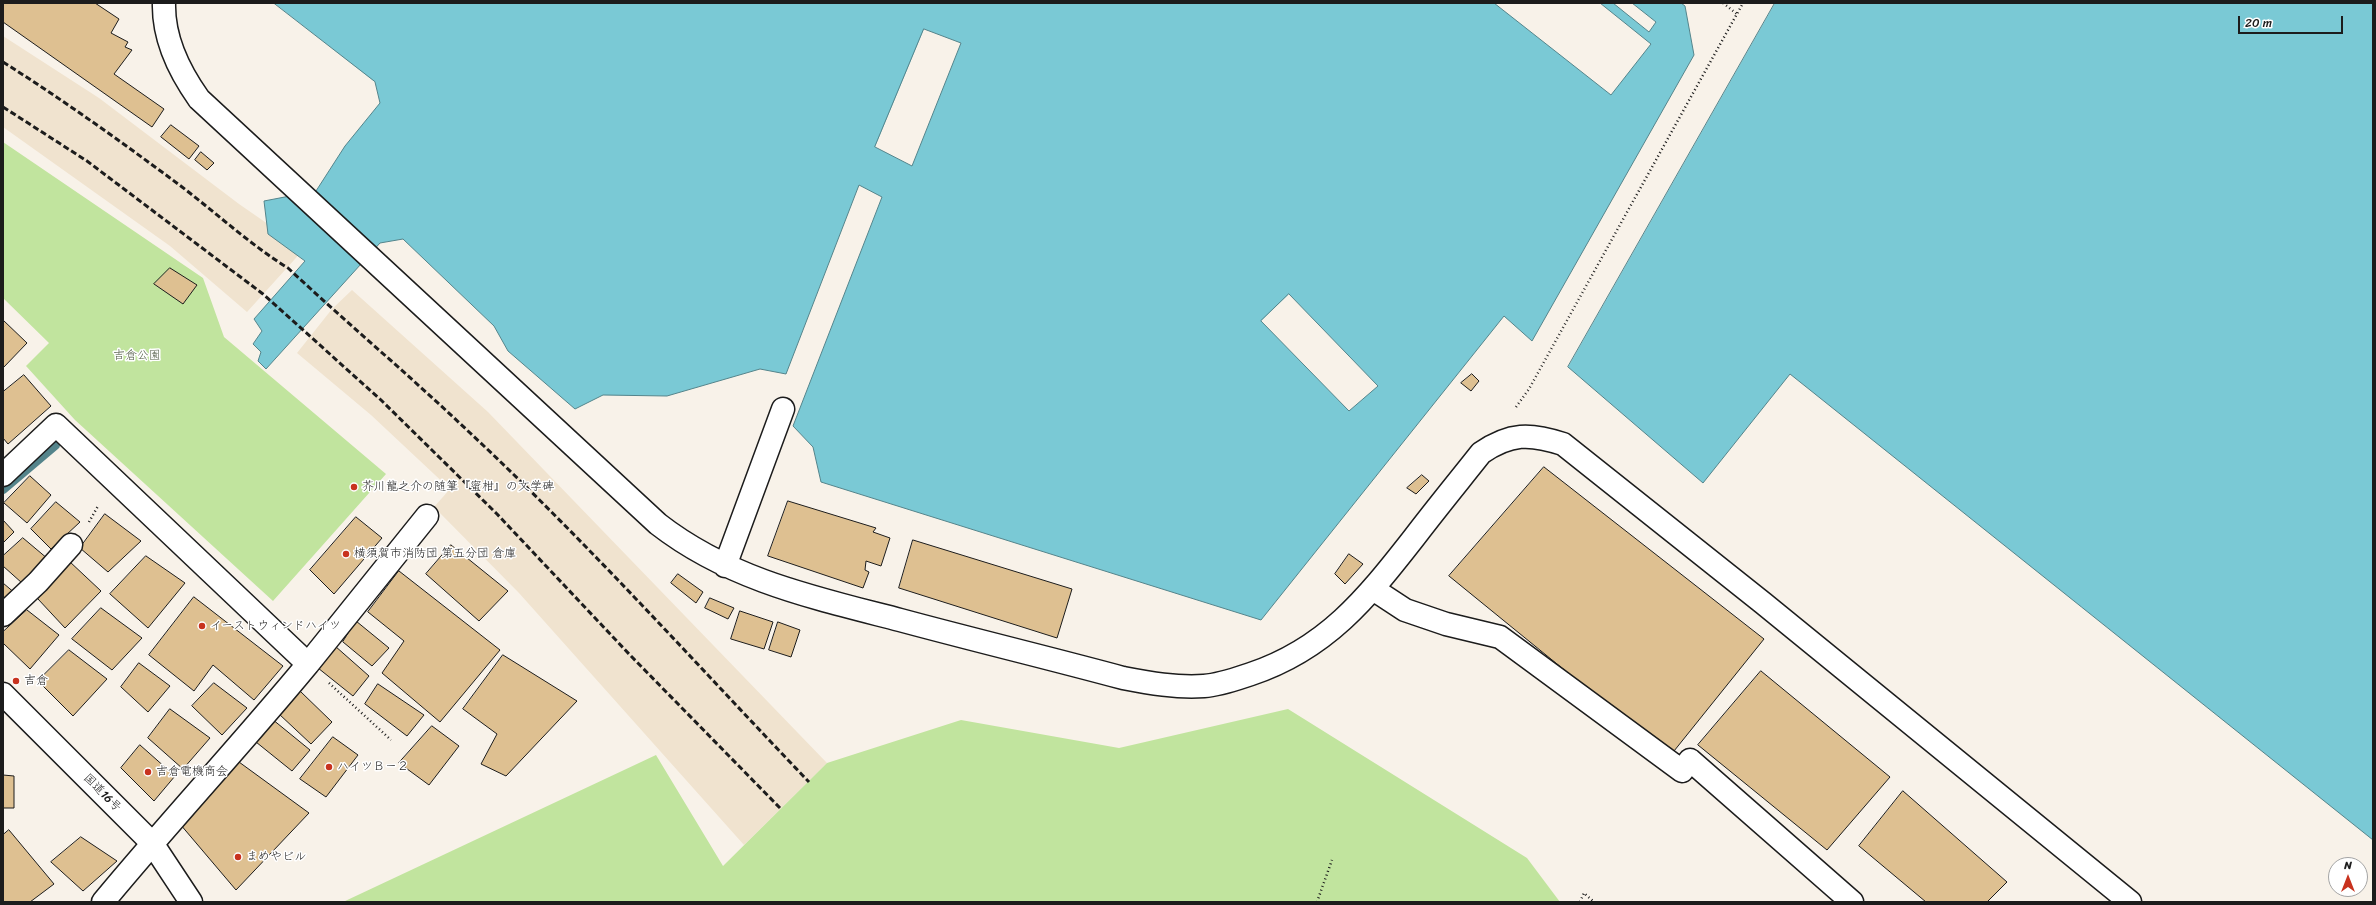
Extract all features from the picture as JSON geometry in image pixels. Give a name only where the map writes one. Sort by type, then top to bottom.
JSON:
[{"type":"main road","points":[[164,3],[164,12],[172,51],[187,82],[199,99],[658,524],[683,543],[725,566],[790,592],[1123,678],[1188,686],[1205,686],[1236,679],[1294,657],[1328,633],[1352,612],[1373,589],[1481,454],[1504,440],[1526,436],[1544,438],[1563,444],[1762,603],[2130,902]]},
{"type":"main road","points":[[725,566],[782,409]]},
{"type":"main road","points":[[3,475],[56,425],[308,664]]},
{"type":"main road","points":[[103,902],[152,843],[248,736],[428,516]]},
{"type":"main road","points":[[3,614],[38,582],[72,545]]},
{"type":"main road","points":[[1373,589],[1405,610],[1446,624],[1500,638],[1682,771],[1690,760],[1852,902]]},
{"type":"main road","name":"国道16号","points":[[3,694],[152,843],[191,902]]},
{"type":"path","points":[[1723,3],[1737,14]]},
{"type":"path","points":[[1511,412],[1529,389],[1743,3]]},
{"type":"path","points":[[72,545],[100,502],[119,485]]},
{"type":"path","points":[[308,664],[391,740]]},
{"type":"path","points":[[1317,902],[1332,860]]},
{"type":"path","points":[[1580,902],[1584,894],[1594,902]]},
{"type":"shaded area","points":[[3,36],[99,98],[239,204],[304,249],[247,312],[170,246],[3,127]]},
{"type":"shaded area","points":[[352,290],[488,412],[827,763],[744,845],[519,593],[434,507],[450,489],[371,415],[297,353],[332,309]]},
{"type":"green space","name":"吉倉公園","points":[[3,142],[203,278],[224,337],[386,474],[273,601],[75,420],[26,366],[49,343],[3,298]]},
{"type":"green space","points":[[1288,709],[1527,858],[1560,902],[343,902],[656,755],[723,866],[827,763],[961,720],[1119,748]]},
{"type":"water","points":[[274,3],[1494,3],[1611,95],[1651,44],[1600,3],[1613,3],[1649,32],[1656,22],[1632,3],[1681,3],[1685,6],[1694,55],[1532,341],[1504,316],[1261,620],[821,482],[813,447],[793,426],[882,197],[859,185],[786,374],[760,369],[667,396],[603,395],[575,409],[508,351],[494,326],[403,239],[380,243],[266,369],[258,361],[261,352],[253,344],[262,331],[254,319],[305,261],[268,234],[264,201],[316,191],[345,146],[380,103],[375,82]],"holes":[[[924,29],[961,43],[912,166],[875,147]],[[1289,294],[1378,386],[1349,411],[1261,321]]]},
{"type":"water","points":[[1775,3],[2373,3],[2373,840],[1790,374],[1703,483],[1568,367]]},
{"type":"building","points":[[3,3],[95,3],[119,19],[111,33],[128,42],[125,47],[132,50],[114,74],[164,109],[152,127],[3,22]]},
{"type":"building","points":[[171,125],[199,146],[189,159],[161,137]]},
{"type":"building","points":[[201,152],[214,163],[207,170],[195,160]]},
{"type":"building","points":[[170,268],[197,285],[183,304],[154,284]]},
{"type":"building","points":[[3,320],[27,343],[3,368]]},
{"type":"building","points":[[1472,374],[1479,381],[1471,391],[1461,383]]},
{"type":"building","points":[[24,375],[51,406],[8,444],[3,438],[3,392]]},
{"type":"building","points":[[1544,467],[1764,639],[1670,756],[1449,576]]},
{"type":"building","points":[[1422,475],[1429,481],[1416,494],[1407,488]]},
{"type":"building","points":[[30,476],[51,495],[27,523],[4,503]]},
{"type":"building","points":[[788,501],[876,528],[873,532],[890,538],[881,566],[866,561],[865,570],[869,572],[863,588],[768,556]]},
{"type":"building","points":[[56,502],[80,522],[51,549],[31,529]]},
{"type":"building","points":[[105,514],[141,541],[108,572],[80,548]]},
{"type":"building","name":"横須賀市消防団 第五分団 倉庫","points":[[356,517],[382,538],[334,594],[310,570]]},
{"type":"building","points":[[3,520],[14,532],[3,543]]},
{"type":"building","points":[[23,538],[48,559],[22,583],[3,566],[3,556]]},
{"type":"building","points":[[913,540],[1072,589],[1057,638],[899,588]]},
{"type":"building","points":[[451,545],[508,591],[479,621],[426,574]]},
{"type":"building","points":[[1349,554],[1363,564],[1345,584],[1335,574]]},
{"type":"building","points":[[146,556],[185,583],[148,628],[110,594]]},
{"type":"building","points":[[69,561],[101,591],[65,628],[38,599]]},
{"type":"building","points":[[399,571],[500,650],[440,722],[382,673],[404,641],[368,612]]},
{"type":"building","points":[[678,574],[703,592],[696,603],[671,583]]},
{"type":"building","points":[[3,583],[16,594],[3,606]]},
{"type":"building","name":"イーストウィンドハイツ","points":[[194,597],[283,666],[254,700],[213,665],[194,691],[149,655]]},
{"type":"building","points":[[710,598],[734,608],[728,619],[705,608]]},
{"type":"building","points":[[101,608],[142,638],[112,670],[72,639]]},
{"type":"building","points":[[27,610],[59,635],[30,669],[3,643],[3,632]]},
{"type":"building","points":[[740,611],[773,622],[764,649],[731,639]]},
{"type":"building","points":[[356,621],[389,648],[372,666],[343,642]]},
{"type":"building","points":[[778,622],[800,630],[791,657],[769,650]]},
{"type":"building","points":[[335,646],[369,676],[353,696],[318,668]]},
{"type":"building","points":[[69,650],[107,679],[73,716],[38,681]]},
{"type":"building","points":[[503,655],[577,701],[506,776],[481,764],[497,734],[463,709]]},
{"type":"building","points":[[139,663],[170,686],[148,712],[121,687]]},
{"type":"building","points":[[1761,671],[1890,777],[1827,850],[1698,745]]},
{"type":"building","points":[[214,683],[247,708],[222,735],[192,706]]},
{"type":"building","points":[[378,684],[424,715],[407,736],[365,704]]},
{"type":"building","points":[[300,691],[332,722],[311,744],[279,714]]},
{"type":"building","points":[[170,709],[210,738],[183,769],[148,738]]},
{"type":"building","points":[[272,719],[310,750],[292,771],[256,742]]},
{"type":"building","points":[[432,726],[459,746],[429,785],[399,763]]},
{"type":"building","name":"ハイツＢ－２","points":[[333,737],[358,755],[326,797],[300,779]]},
{"type":"building","name":"吉倉電機商会","points":[[140,745],[175,776],[154,801],[121,768]]},
{"type":"building","name":"まめやビル","points":[[239,762],[309,813],[236,890],[180,824]]},
{"type":"building","points":[[3,775],[14,776],[14,808],[3,808]]},
{"type":"building","points":[[1903,791],[2007,882],[1987,902],[1926,902],[1859,846]]},
{"type":"building","points":[[9,830],[54,884],[30,902],[3,902],[3,835]]},
{"type":"building","points":[[81,837],[117,861],[83,891],[51,862]]},
{"type":"waterway","points":[[3,489],[55,445]]},
{"type":"railway","points":[[3,62],[67,104],[129,148],[185,189],[257,247],[288,268],[446,410],[556,516],[809,782]]},
{"type":"railway","points":[[3,107],[87,161],[263,294],[381,400],[497,514],[629,654],[780,808]]},
{"type":"place","name":"芥川龍之介の随筆『蜜柑』の文学碑","points":[[354,487]]},
{"type":"place","name":"横須賀市消防団 第五分団 倉庫","points":[[346,554]]},
{"type":"place","name":"イーストウィンドハイツ","points":[[202,626]]},
{"type":"place","name":"吉倉","points":[[16,681]]},
{"type":"place","name":"ハイツＢ－２","points":[[329,767]]},
{"type":"place","name":"吉倉電機商会","points":[[148,772]]},
{"type":"place","name":"まめやビル","points":[[238,857]]}]
